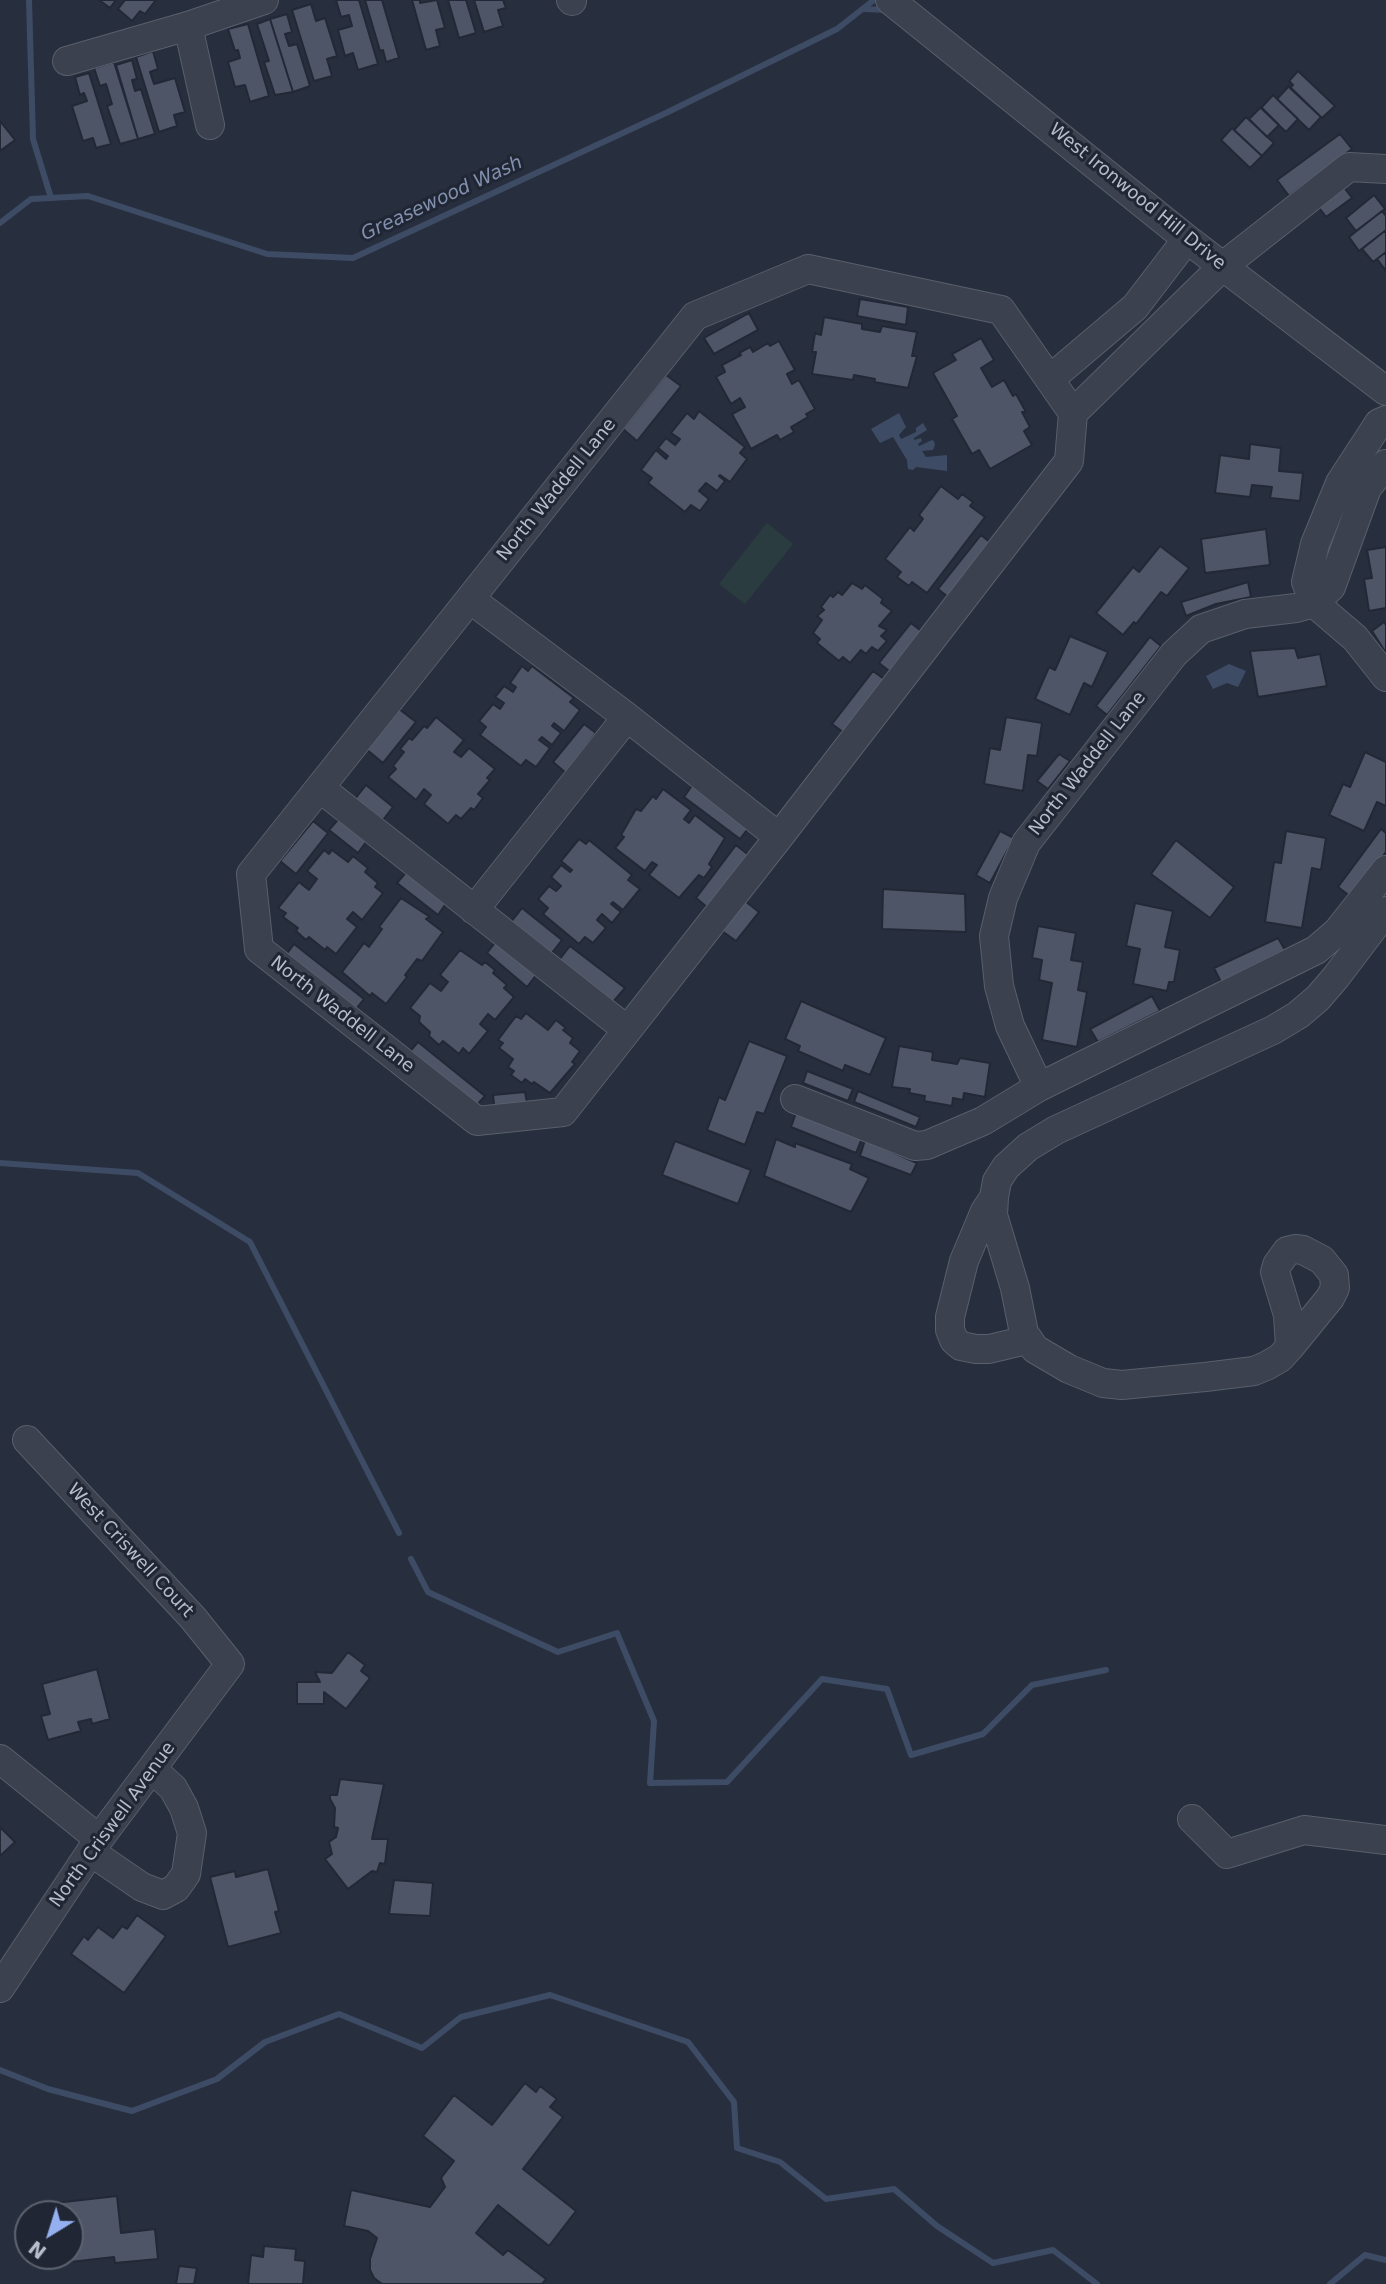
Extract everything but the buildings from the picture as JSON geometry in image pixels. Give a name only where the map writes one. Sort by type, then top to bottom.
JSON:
[{"type":"street","name":"West Ironwood Hill Drive","points":[[890,0],[1187,239],[1386,391]]},
{"type":"street","points":[[67,61],[188,26],[255,1]]},
{"type":"street","points":[[188,26],[210,125]]},
{"type":"street","points":[[1073,413],[1223,266],[1349,167],[1386,169]]},
{"type":"street","points":[[1050,379],[1135,307],[1187,239]]},
{"type":"street","name":"North Waddell Lane","points":[[808,269],[1001,310],[1073,413],[1069,461],[563,1112],[477,1121],[259,949],[251,874],[695,316],[808,269]]},
{"type":"street","points":[[1305,606],[1306,582],[1325,517],[1340,483],[1379,423],[1386,420]]},
{"type":"street","points":[[1305,606],[1331,587],[1367,488],[1386,464]]},
{"type":"street","points":[[1325,517],[1353,528]]},
{"type":"street","points":[[470,599],[627,717],[779,837]]},
{"type":"street","points":[[1305,606],[1355,638],[1386,677]]},
{"type":"street","name":"North Waddell Lane","points":[[1039,1087],[1010,1026],[999,986],[994,936],[1003,898],[1027,843],[1174,654],[1201,629],[1245,614],[1305,606]]},
{"type":"street","points":[[474,910],[627,717]]},
{"type":"street","points":[[320,788],[626,1029]]},
{"type":"street","points":[[795,1099],[915,1146],[927,1145],[983,1121],[1039,1087],[1316,950],[1337,932],[1386,870]]},
{"type":"street","points":[[1290,1347],[1280,1358],[1254,1371],[1122,1385],[1085,1377],[1048,1358],[1027,1340],[993,1215],[993,1199],[997,1181],[1006,1167],[1028,1147],[1056,1130],[1273,1030],[1298,1015],[1318,998],[1336,977],[1386,911]]},
{"type":"street","points":[[993,1199],[985,1211],[964,1261],[950,1317],[950,1330],[961,1346],[976,1349],[989,1349],[1027,1340]]},
{"type":"street","name":"West Criswell Court","points":[[27,1440],[193,1618],[230,1664]]},
{"type":"street","name":"North Criswell Avenue","points":[[0,1988],[95,1846],[230,1664]]},
{"type":"street","points":[[0,1759],[142,1887],[163,1895],[176,1888],[186,1874],[192,1833],[184,1808],[173,1788],[152,1769]]},
{"type":"street","points":[[1192,1819],[1227,1854],[1304,1830],[1386,1840]]},
{"type":"shaded area","points":[[767,523],[793,544],[745,604],[719,584]]},
{"type":"water","points":[[899,413],[906,427],[899,435],[901,439],[916,432],[916,428],[923,423],[927,430],[914,440],[921,438],[919,446],[934,441],[933,450],[922,451],[926,457],[947,455],[947,471],[916,467],[913,470],[908,469],[907,460],[893,437],[880,443],[871,429]]},
{"type":"water","points":[[1229,664],[1246,671],[1238,687],[1227,683],[1213,689],[1206,676]]},
{"type":"waterway","points":[[29,0],[33,139],[51,198]]},
{"type":"waterway","name":"Greasewood Wash","points":[[0,223],[31,199],[88,196],[267,254],[353,258],[668,112],[837,29],[874,0]]},
{"type":"waterway","points":[[864,9],[888,10]]},
{"type":"waterway","points":[[0,1163],[138,1173],[250,1242],[399,1533]]},
{"type":"waterway","points":[[411,1559],[428,1592],[558,1652],[617,1633],[654,1721],[650,1783],[727,1782],[822,1679],[887,1689],[911,1755],[983,1734],[1032,1685],[1106,1670]]},
{"type":"waterway","points":[[0,2070],[48,2089],[132,2111],[217,2079],[265,2042],[339,2014],[422,2048],[461,2017],[550,1995],[688,2042],[734,2102],[737,2148],[780,2162],[826,2199],[894,2189],[937,2226],[993,2263],[1053,2250],[1097,2284]]},
{"type":"waterway","points":[[1330,2284],[1365,2255],[1386,2260]]}]
